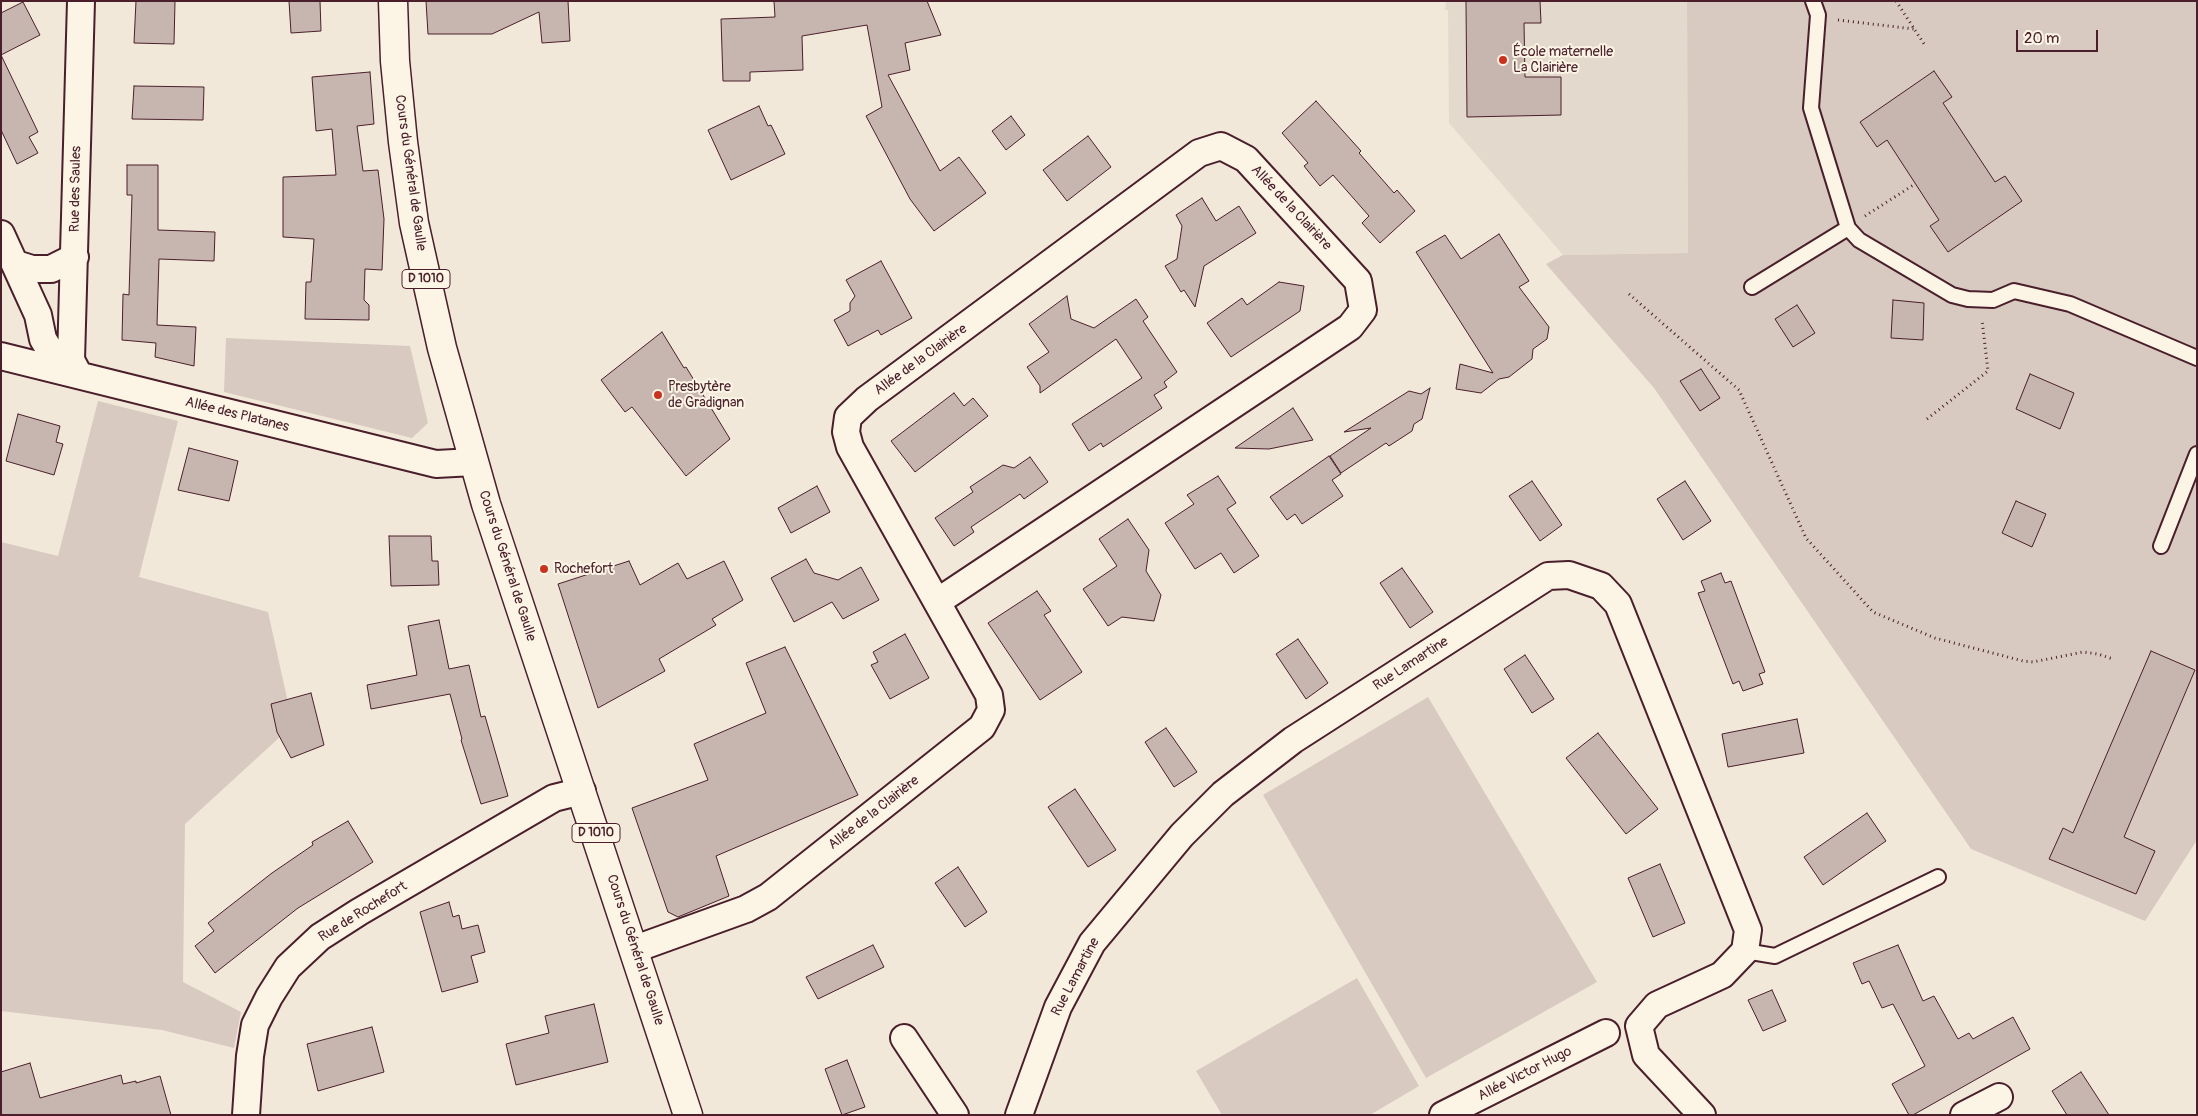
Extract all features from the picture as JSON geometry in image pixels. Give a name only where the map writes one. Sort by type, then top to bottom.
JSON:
[{"type":"main road","name":"Cours du Général de Gaulle","points":[[393,1],[395,61],[414,223],[442,348],[502,552],[635,949],[682,1112]]},
{"type":"street","name":"Rue des Saules","points":[[79,375],[71,360],[81,1]]},
{"type":"street","name":"Allée de la Clairière","points":[[635,949],[746,909],[768,898],[982,727],[991,710],[989,695],[850,447],[846,432],[848,417],[867,399],[1199,153],[1221,146],[1246,159],[1358,282],[1363,310],[1350,326],[937,602]]},
{"type":"street","points":[[1,234],[38,315],[43,339],[52,354],[79,375]]},
{"type":"street","points":[[16,264],[32,269],[51,269],[74,257]]},
{"type":"street","name":"Allée des Platanes","points":[[1,356],[436,464],[474,462]]},
{"type":"street","name":"Rue Lamartine","points":[[1019,1115],[1058,1007],[1092,943],[1182,835],[1223,794],[1293,740],[1548,576],[1570,574],[1601,586],[1618,604],[1748,930],[1745,951]]},
{"type":"street","name":"Rue de Rochefort","points":[[246,1115],[250,1056],[255,1025],[269,997],[288,967],[320,936],[554,798],[582,791]]},
{"type":"street","points":[[1702,1115],[1646,1054],[1639,1026],[1657,1005],[1722,975],[1745,951]]},
{"type":"street","name":"Allée Victor Hugo","points":[[1443,1115],[1606,1033]]},
{"type":"street","points":[[904,1038],[955,1115]]},
{"type":"street","points":[[1964,1115],[1998,1097]]},
{"type":"lane","points":[[1813,1],[1818,18],[1810,108],[1848,228],[1860,240],[1952,294],[1968,299],[1993,300],[2014,291],[2070,304],[2197,358]]},
{"type":"lane","points":[[1752,287],[1848,228]]},
{"type":"lane","points":[[2161,546],[2197,454]]},
{"type":"lane","points":[[1745,951],[1775,956],[1938,877]]},
{"type":"path","points":[[1896,1],[1926,47]]},
{"type":"path","points":[[1818,18],[1914,29]]},
{"type":"path","points":[[1848,228],[1915,184]]},
{"type":"path","points":[[1630,294],[1740,390],[1806,538],[1873,612],[1934,638],[2023,661],[2034,662],[2083,652],[2098,654],[2112,659]]},
{"type":"path","points":[[1927,419],[1988,371],[1979,299]]},
{"type":"shaded area","points":[[1446,1],[1687,1],[1688,253],[1563,255],[1449,123],[1448,10],[1445,10]]},
{"type":"shaded area","points":[[1687,1],[2197,1],[2197,840],[2145,921],[1971,849],[1654,388],[1546,264],[1563,255],[1688,253]]},
{"type":"shaded area","points":[[226,338],[410,346],[428,423],[412,438],[224,392]]},
{"type":"shaded area","points":[[98,401],[178,421],[139,577],[268,612],[293,725],[185,824],[183,982],[241,1012],[234,1048],[162,1030],[1,1011],[1,542],[58,556]]},
{"type":"shaded area","points":[[1428,697],[1597,982],[1426,1078],[1263,795]]},
{"type":"shaded area","points":[[1357,978],[1419,1086],[1370,1115],[1222,1115],[1196,1071]]},
{"type":"building","points":[[136,1],[175,1],[174,44],[134,43]]},
{"type":"building","points":[[289,1],[320,1],[321,31],[291,33]]},
{"type":"building","points":[[426,1],[568,1],[570,41],[542,43],[539,12],[492,34],[428,34]]},
{"type":"building","points":[[774,1],[927,1],[941,35],[905,43],[910,70],[888,75],[940,171],[959,157],[986,193],[934,231],[910,199],[866,116],[882,107],[867,25],[802,36],[803,70],[750,72],[750,81],[723,81],[721,19],[775,17]]},
{"type":"building","points":[[1466,1],[1540,1],[1541,23],[1524,23],[1525,77],[1561,77],[1561,115],[1467,117]]},
{"type":"building","points":[[23,2],[40,35],[1,55],[1,13]]},
{"type":"building","points":[[1,55],[38,132],[29,137],[38,153],[17,164],[1,130]]},
{"type":"building","points":[[1934,71],[1952,97],[1943,103],[1995,182],[2005,176],[2022,201],[1948,252],[1930,226],[1939,220],[1887,140],[1877,147],[1860,122]]},
{"type":"building","points":[[370,72],[374,124],[357,126],[363,171],[378,170],[384,219],[382,270],[365,269],[364,300],[369,305],[369,320],[305,319],[306,282],[311,282],[314,239],[283,237],[283,177],[336,175],[332,129],[316,131],[312,77]]},
{"type":"building","points":[[134,86],[204,87],[203,120],[132,119]]},
{"type":"building","points":[[1316,101],[1361,151],[1359,153],[1394,193],[1397,190],[1415,211],[1380,243],[1362,223],[1369,216],[1333,175],[1320,186],[1304,166],[1308,163],[1282,133]]},
{"type":"building","points":[[759,106],[768,126],[771,125],[785,154],[731,180],[708,130]]},
{"type":"building","points":[[1011,116],[1025,135],[1006,150],[992,131]]},
{"type":"building","points":[[1088,136],[1111,167],[1067,201],[1043,170]]},
{"type":"building","points":[[127,165],[158,165],[158,230],[215,232],[214,261],[159,259],[157,325],[196,327],[194,366],[155,357],[156,343],[122,340],[123,294],[129,295],[132,195],[127,195]]},
{"type":"building","points":[[1202,198],[1216,221],[1239,206],[1256,233],[1204,266],[1195,307],[1184,290],[1181,292],[1165,266],[1177,259],[1182,226],[1176,215]]},
{"type":"building","points":[[1499,234],[1529,281],[1519,287],[1549,327],[1547,339],[1533,349],[1532,359],[1509,377],[1499,379],[1481,393],[1456,389],[1460,364],[1493,373],[1416,252],[1445,235],[1461,259]]},
{"type":"building","points":[[881,261],[912,318],[881,335],[878,330],[848,346],[834,320],[850,311],[850,303],[855,296],[846,280]]},
{"type":"building","points":[[1279,282],[1304,286],[1300,311],[1231,357],[1207,323],[1242,298],[1247,305]]},
{"type":"building","points":[[1067,296],[1071,319],[1094,328],[1136,299],[1148,317],[1143,321],[1177,372],[1164,382],[1167,387],[1154,395],[1162,408],[1103,447],[1101,443],[1089,451],[1072,424],[1142,378],[1116,339],[1040,393],[1040,386],[1027,367],[1049,352],[1029,324]]},
{"type":"building","points":[[1893,300],[1924,303],[1923,340],[1891,338]]},
{"type":"building","points":[[1797,305],[1815,333],[1793,347],[1775,319]]},
{"type":"building","name":"Presbytère de Gradignan","points":[[662,332],[730,439],[686,476],[632,407],[625,412],[601,380]]},
{"type":"building","points":[[1701,369],[1720,398],[1700,411],[1680,381]]},
{"type":"building","points":[[2030,374],[2074,393],[2060,429],[2016,409]]},
{"type":"building","points":[[1430,388],[1422,419],[1414,424],[1412,431],[1389,446],[1386,443],[1341,473],[1330,456],[1371,428],[1344,432],[1409,391],[1421,394]]},
{"type":"building","points":[[954,393],[964,406],[973,398],[988,416],[915,472],[891,441]]},
{"type":"building","points":[[1293,408],[1313,440],[1269,449],[1235,448]]},
{"type":"building","points":[[18,414],[60,426],[56,442],[63,444],[54,475],[6,461]]},
{"type":"building","points":[[189,448],[238,461],[229,501],[178,490]]},
{"type":"building","points":[[1329,456],[1341,474],[1332,480],[1343,496],[1302,524],[1295,514],[1287,520],[1270,497]]},
{"type":"building","points":[[1030,457],[1048,482],[1024,499],[1020,494],[971,527],[974,532],[954,546],[935,518],[973,492],[970,487],[1003,465],[1014,468]]},
{"type":"building","points":[[1218,476],[1236,503],[1227,509],[1259,556],[1234,573],[1221,553],[1195,569],[1165,523],[1194,504],[1187,495]]},
{"type":"building","points":[[1532,481],[1562,525],[1540,541],[1509,496]]},
{"type":"building","points":[[1685,481],[1711,521],[1683,540],[1657,499]]},
{"type":"building","points":[[817,486],[830,512],[791,533],[778,508]]},
{"type":"building","points":[[2016,501],[2046,514],[2032,547],[2002,533]]},
{"type":"building","points":[[1128,519],[1149,550],[1146,571],[1161,595],[1154,621],[1122,617],[1108,626],[1083,589],[1117,566],[1099,539]]},
{"type":"building","points":[[389,536],[431,536],[432,561],[438,561],[439,585],[391,586]]},
{"type":"building","points":[[806,559],[814,573],[838,580],[861,567],[879,600],[843,619],[832,602],[794,622],[771,578]]},
{"type":"building","points":[[629,561],[640,585],[678,563],[687,579],[724,561],[743,600],[712,619],[716,625],[659,659],[665,671],[598,708],[558,584]]},
{"type":"building","points":[[1402,568],[1433,612],[1410,628],[1380,583]]},
{"type":"building","points":[[1721,573],[1725,583],[1731,581],[1765,672],[1759,674],[1763,684],[1743,691],[1739,681],[1733,684],[1698,593],[1705,591],[1701,581]]},
{"type":"building","points":[[1037,591],[1051,611],[1044,615],[1082,672],[1040,700],[988,623]]},
{"type":"building","points":[[439,620],[449,669],[469,665],[481,717],[485,716],[508,796],[481,804],[461,740],[450,694],[371,709],[367,685],[417,675],[408,626]]},
{"type":"building","points":[[905,634],[929,678],[890,699],[871,665],[878,662],[873,652]]},
{"type":"building","points":[[1298,639],[1328,683],[1306,699],[1276,654]]},
{"type":"building","points":[[785,647],[858,795],[716,856],[729,896],[678,917],[668,912],[632,808],[708,780],[694,744],[766,713],[746,663]]},
{"type":"building","points":[[2151,651],[2195,670],[2124,837],[2155,851],[2136,894],[2049,859],[2063,828],[2073,833]]},
{"type":"building","points":[[1525,655],[1554,699],[1532,713],[1504,669]]},
{"type":"building","points":[[311,693],[324,745],[291,758],[277,732],[271,704]]},
{"type":"building","points":[[1797,719],[1804,753],[1728,767],[1722,734]]},
{"type":"building","points":[[1166,728],[1197,772],[1174,787],[1145,742]]},
{"type":"building","points":[[1598,733],[1658,809],[1626,834],[1566,758]]},
{"type":"building","points":[[1075,789],[1116,850],[1088,867],[1048,807]]},
{"type":"building","points":[[1867,813],[1886,841],[1823,885],[1804,857]]},
{"type":"building","points":[[348,821],[373,862],[298,908],[215,973],[195,946],[214,931],[208,923],[272,873],[313,845],[312,842]]},
{"type":"building","points":[[1660,864],[1685,923],[1653,937],[1628,878]]},
{"type":"building","points":[[958,867],[987,912],[965,927],[935,883]]},
{"type":"building","points":[[449,902],[453,917],[459,915],[462,929],[478,925],[485,952],[471,956],[478,982],[442,992],[420,912]]},
{"type":"building","points":[[873,945],[884,967],[818,999],[806,977]]},
{"type":"building","points":[[1898,945],[1923,1001],[1934,996],[1958,1039],[1969,1033],[1973,1039],[2013,1017],[2030,1049],[1913,1115],[1909,1115],[1892,1084],[1925,1066],[1893,1004],[1882,1008],[1869,981],[1862,984],[1853,963]]},
{"type":"building","points":[[1772,990],[1786,1021],[1763,1031],[1748,1000]]},
{"type":"building","points":[[594,1004],[608,1062],[516,1085],[506,1044],[549,1033],[545,1016]]},
{"type":"building","points":[[372,1027],[384,1072],[318,1091],[307,1044]]},
{"type":"building","points":[[847,1060],[865,1107],[842,1115],[825,1069]]},
{"type":"building","points":[[30,1063],[40,1098],[121,1075],[123,1084],[136,1081],[136,1083],[160,1076],[171,1115],[1,1115],[1,1072]]},
{"type":"building","points":[[2081,1072],[2109,1115],[2067,1115],[2052,1091]]},
{"type":"place","name":"École maternelle La Clairière","points":[[1503,60]]},
{"type":"place","name":"Presbytère de Gradignan","points":[[658,395]]},
{"type":"place","name":"Rochefort","points":[[544,569]]}]
